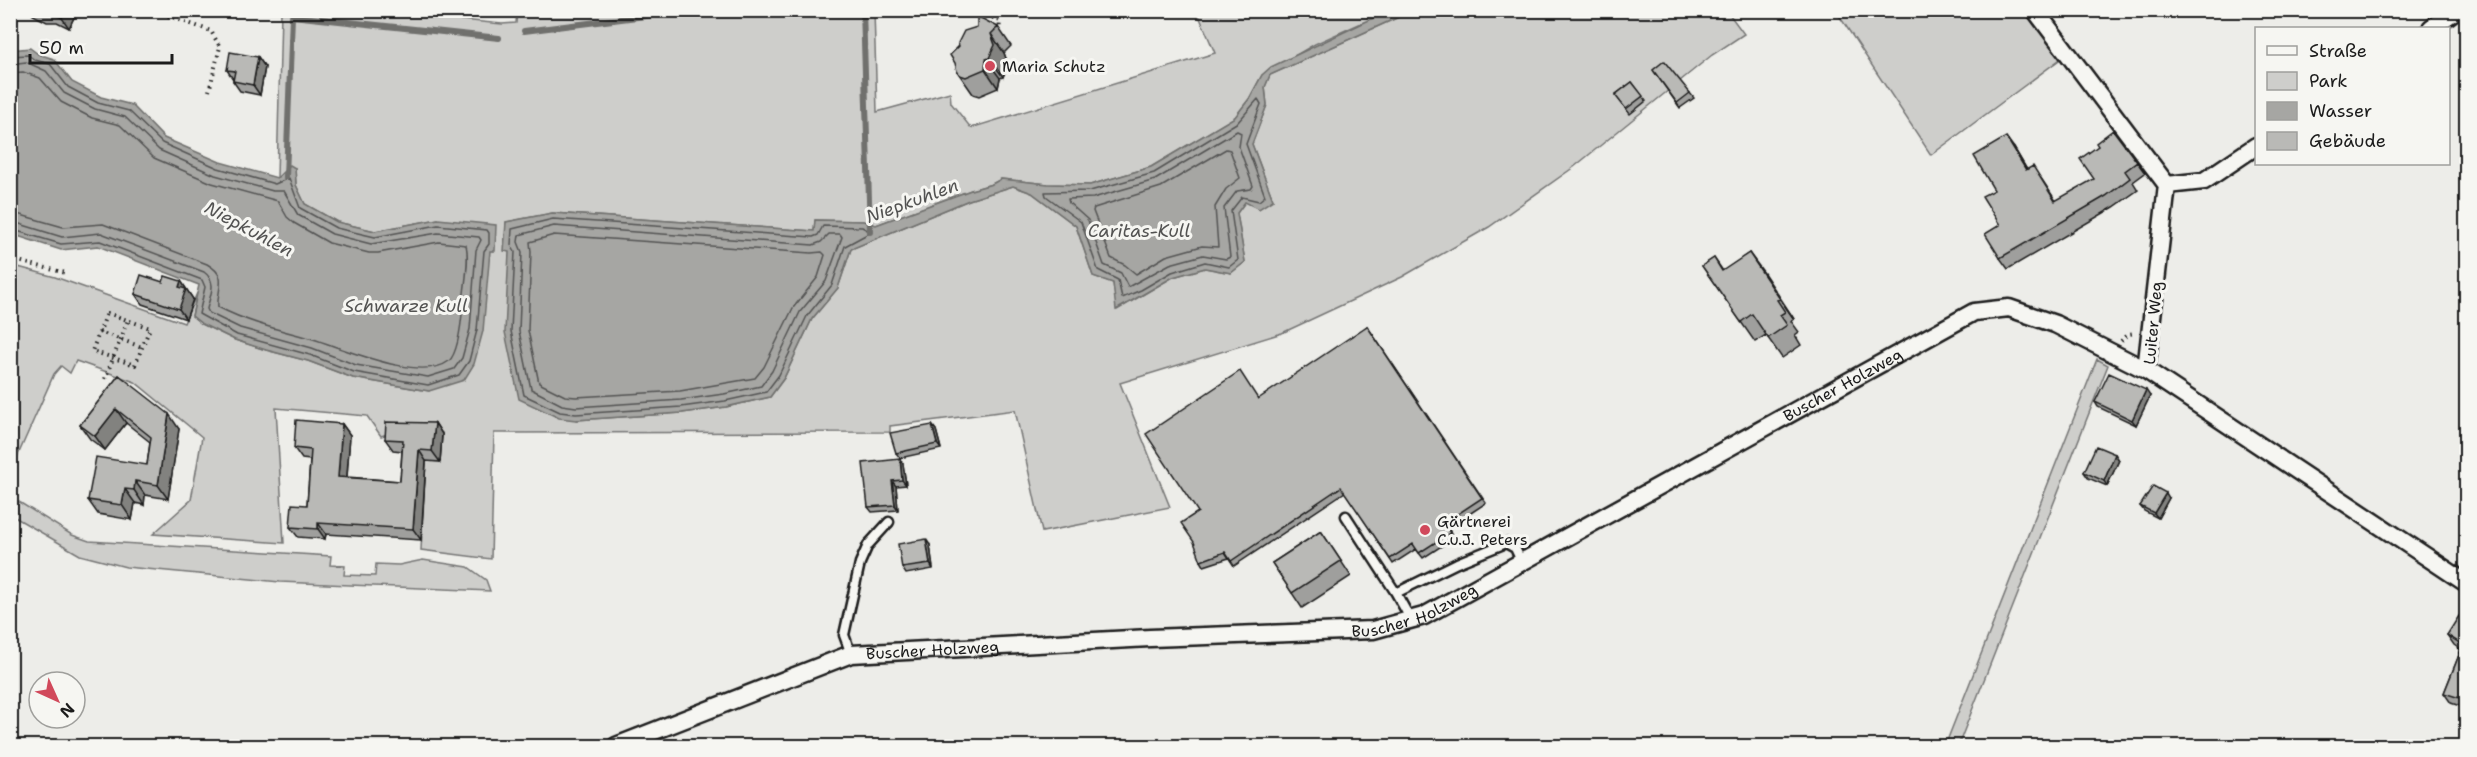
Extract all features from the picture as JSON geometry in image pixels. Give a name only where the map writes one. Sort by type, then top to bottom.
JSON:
[{"type":"street","points":[[2034,10],[2167,185],[2204,181],[2255,147]]},
{"type":"street","points":[[2432,27],[2456,10]]},
{"type":"street","name":"Luiter Weg","points":[[2167,185],[2146,370],[2466,583]]},
{"type":"street","name":"Buscher Holzweg","points":[[616,747],[851,654],[1150,638],[1372,630],[1424,616],[1974,312],[2009,308],[2055,324],[2146,370]]},
{"type":"lane","points":[[1346,516],[1411,620]]},
{"type":"lane","points":[[851,654],[844,635],[860,563],[868,545],[889,522]]},
{"type":"lane","points":[[1396,593],[1457,563],[1506,543],[1515,548],[1522,563]]},
{"type":"path","points":[[151,10],[211,31],[220,47],[209,92]]},
{"type":"path","points":[[976,10],[1000,21],[999,40]]},
{"type":"path","points":[[10,259],[66,273]]},
{"type":"path","points":[[107,313],[150,328],[135,365],[92,351],[99,332],[107,313]]},
{"type":"path","points":[[105,379],[128,320]]},
{"type":"path","points":[[99,332],[142,347]]},
{"type":"path","points":[[2116,355],[2120,341],[2129,334],[2150,334]]},
{"type":"green space","points":[[517,10],[874,11],[877,112],[950,92],[951,103],[971,128],[1215,53],[1197,11],[1388,11],[1315,44],[1262,75],[1249,99],[1235,117],[1151,167],[1090,185],[1048,184],[1001,179],[876,225],[863,221],[815,220],[814,231],[553,213],[506,222],[505,251],[509,251],[576,420],[682,413],[726,407],[770,397],[784,378],[812,319],[838,288],[851,249],[969,200],[1013,186],[1032,193],[1076,226],[1093,276],[1113,283],[1117,310],[1173,277],[1205,268],[1231,273],[1245,262],[1237,213],[1245,202],[1273,200],[1252,144],[1267,105],[1265,87],[1270,75],[1412,11],[1727,11],[1744,34],[1712,55],[1574,167],[1489,227],[1402,277],[1282,333],[1120,383],[1170,507],[1042,532],[1015,410],[890,426],[890,432],[494,433],[491,559],[421,550],[426,461],[440,462],[442,433],[394,432],[381,436],[367,416],[276,408],[284,543],[153,534],[191,500],[202,437],[135,382],[76,361],[70,373],[61,366],[54,374],[14,464],[11,466],[11,265],[55,277],[184,323],[197,293],[192,316],[202,324],[235,340],[308,361],[353,378],[429,391],[490,250],[494,251],[438,219],[375,231],[337,222],[305,204],[296,185],[295,168],[277,178],[281,11],[372,11],[502,24],[516,23]]},
{"type":"green space","points":[[1836,11],[2027,11],[2063,57],[1931,155]]},
{"type":"green space","points":[[2097,359],[2108,365],[1958,746],[1945,746]]},
{"type":"green space","points":[[11,497],[72,535],[89,541],[331,556],[330,565],[345,566],[344,575],[375,576],[376,564],[399,565],[423,560],[468,567],[486,580],[490,591],[280,582],[126,567],[80,555],[11,515]]},
{"type":"water","name":"Caritas-Kull","points":[[1388,11],[1412,11],[1270,75],[1265,87],[1267,105],[1252,144],[1273,200],[1259,209],[1245,202],[1237,213],[1245,262],[1231,273],[1205,268],[1173,277],[1116,310],[1113,283],[1093,276],[1076,226],[1032,193],[1013,186],[969,200],[851,249],[838,288],[812,319],[784,378],[770,397],[726,407],[682,413],[576,420],[559,418],[519,399],[505,332],[509,252],[504,251],[506,222],[552,213],[814,231],[815,220],[863,221],[876,225],[1001,179],[1048,184],[1090,185],[1151,167],[1235,117],[1249,99],[1262,75],[1271,67]]},
{"type":"water","name":"Schwarze Kull","points":[[30,48],[38,54],[54,59],[72,82],[101,97],[132,105],[164,138],[220,162],[277,178],[290,165],[295,168],[296,185],[305,204],[337,222],[375,231],[438,219],[496,225],[495,251],[490,251],[483,331],[474,364],[464,380],[429,391],[353,378],[308,361],[266,350],[235,340],[202,324],[192,316],[199,285],[98,246],[61,250],[11,234],[11,50]]},
{"type":"building","points":[[37,10],[65,10],[62,18],[50,12]]},
{"type":"building","points":[[977,16],[998,27],[991,34],[995,45],[989,58],[986,59],[985,69],[966,77],[957,71],[950,55],[959,46],[958,43],[964,31],[977,27]]},
{"type":"building","points":[[230,52],[258,57],[253,85],[233,81],[235,71],[227,70]]},
{"type":"building","points":[[1664,61],[1690,93],[1677,103],[1653,70]]},
{"type":"building","points":[[1632,82],[1643,96],[1626,109],[1615,95]]},
{"type":"building","points":[[2113,130],[2137,162],[2125,171],[2130,178],[2106,196],[2000,258],[1985,234],[2000,225],[1982,196],[1994,190],[1974,156],[2006,137],[2026,170],[2033,166],[2055,201],[2094,179],[2080,159],[2098,146],[2096,143]]},
{"type":"building","points":[[1749,253],[1780,299],[1777,300],[1785,312],[1780,315],[1787,325],[1768,338],[1752,314],[1741,322],[1702,266],[1714,258],[1722,271]]},
{"type":"building","points":[[141,275],[163,282],[165,276],[181,281],[179,287],[186,289],[179,309],[135,294]]},
{"type":"building","points":[[1367,326],[1482,498],[1444,523],[1450,533],[1419,553],[1413,544],[1390,559],[1341,487],[1231,561],[1225,552],[1201,561],[1194,542],[1181,523],[1198,512],[1146,434],[1240,371],[1258,399]]},
{"type":"building","points":[[2109,373],[2146,390],[2132,420],[2095,402]]},
{"type":"building","points":[[119,375],[169,414],[158,485],[135,481],[134,490],[125,489],[122,505],[88,500],[96,457],[147,465],[151,437],[116,409],[95,436],[80,425]]},
{"type":"building","points":[[296,420],[342,424],[338,477],[400,481],[403,440],[385,439],[386,422],[435,423],[432,451],[419,450],[413,529],[318,523],[318,529],[290,527],[292,504],[307,505],[311,450],[294,448]]},
{"type":"building","points":[[932,425],[937,444],[896,453],[890,433]]},
{"type":"building","points":[[2096,446],[2115,454],[2104,481],[2084,472]]},
{"type":"building","points":[[900,459],[902,480],[892,481],[895,505],[868,507],[863,463]]},
{"type":"building","points":[[2153,486],[2166,493],[2154,513],[2140,506]]},
{"type":"building","points":[[1321,531],[1341,561],[1292,593],[1272,563]]},
{"type":"building","points":[[926,539],[930,564],[902,568],[898,544]]},
{"type":"building","points":[[2459,616],[2466,622],[2466,700],[2444,693],[2463,645],[2447,635]]},
{"type":"waterway","points":[[524,31],[694,10]]},
{"type":"waterway","name":"Niepkuhlen","points":[[863,10],[870,232]]},
{"type":"waterway","points":[[286,177],[292,16],[499,38]]},
{"type":"place","name":"Maria Schutz","points":[[990,66]]},
{"type":"place","name":"Gärtnerei C.u.J. Peters","points":[[1425,530]]}]
